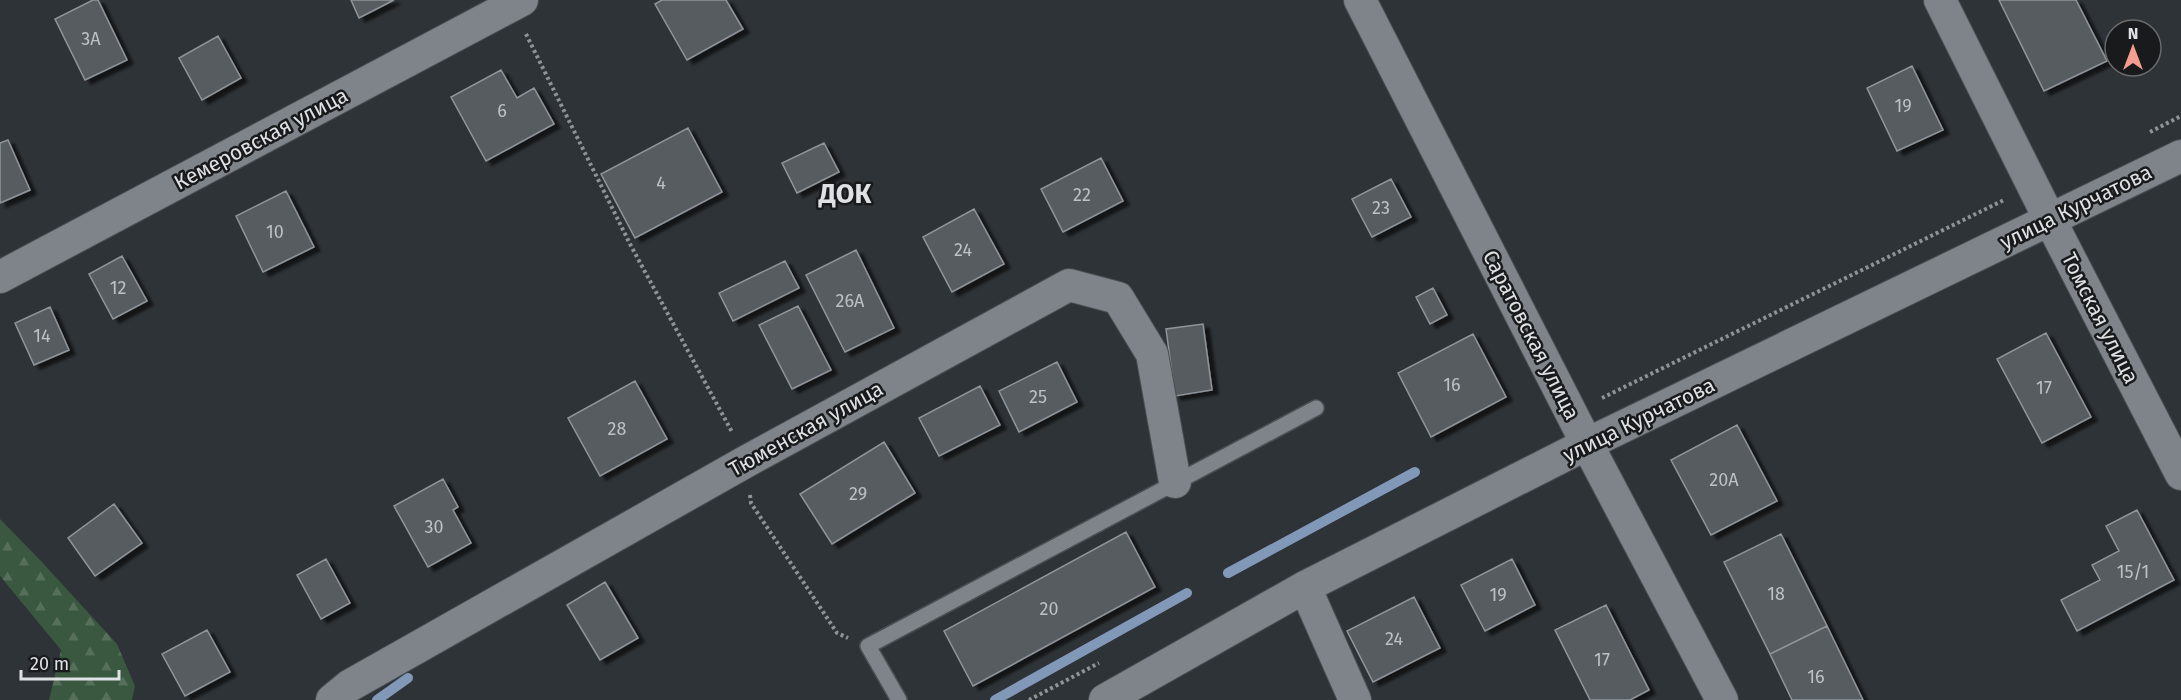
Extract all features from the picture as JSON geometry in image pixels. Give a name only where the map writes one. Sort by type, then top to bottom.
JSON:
[{"type":"street","name":"Саратовская улица","points":[[1360,0],[1587,444],[1722,700]]},
{"type":"street","name":"Томская улица","points":[[1940,0],[2181,474]]},
{"type":"street","name":"Кемеровская улица","points":[[0,277],[517,3]]},
{"type":"street","name":"улица Курчатова","points":[[1105,700],[1305,587],[1587,444],[2181,156]]},
{"type":"street","name":"Тюменская улица","points":[[332,700],[349,686],[747,461],[1069,285],[1118,298],[1152,354],[1175,482]]},
{"type":"street","points":[[1305,587],[1355,700]]},
{"type":"lane","points":[[899,700],[868,646],[1316,408]]},
{"type":"path","points":[[517,3],[631,246],[747,461],[751,503],[837,633],[868,646]]},
{"type":"green space","points":[[0,519],[117,644],[135,686],[132,700],[49,700],[61,650],[0,576]]},
{"type":"building","points":[[93,0],[98,0],[127,60],[85,80],[55,19]]},
{"type":"building","points":[[351,0],[394,0],[359,18]]},
{"type":"building","points":[[662,0],[726,0],[743,29],[687,60],[655,4]]},
{"type":"building","points":[[1999,0],[2076,0],[2103,53],[2103,63],[2044,91]]},
{"type":"building","points":[[218,36],[241,78],[202,100],[179,58]]},
{"type":"building","points":[[1912,66],[1943,130],[1897,151],[1867,88]]},
{"type":"building","points":[[501,70],[517,98],[534,88],[554,124],[486,161],[451,97]]},
{"type":"building","points":[[688,128],[722,192],[635,238],[601,174]]},
{"type":"building","points":[[8,140],[30,190],[0,203],[0,143]]},
{"type":"building","points":[[824,143],[839,172],[797,193],[782,163]]},
{"type":"building","points":[[1101,158],[1123,201],[1063,232],[1041,189]]},
{"type":"building","points":[[1391,179],[1411,217],[1372,237],[1352,199]]},
{"type":"building","points":[[286,191],[314,247],[263,272],[236,216]]},
{"type":"building","points":[[974,209],[1004,264],[952,292],[923,237]]},
{"type":"building","points":[[856,250],[894,328],[845,352],[806,275]]},
{"type":"building","points":[[122,256],[147,301],[113,319],[89,274]]},
{"type":"building","points":[[785,261],[799,288],[733,321],[719,293]]},
{"type":"building","points":[[1433,288],[1447,315],[1430,324],[1416,297]]},
{"type":"building","points":[[798,306],[831,370],[792,389],[759,325]]},
{"type":"building","points":[[50,307],[69,350],[34,365],[15,323]]},
{"type":"building","points":[[1203,324],[1212,390],[1175,396],[1166,329]]},
{"type":"building","points":[[2046,333],[2091,417],[2042,443],[1997,359]]},
{"type":"building","points":[[1473,334],[1506,397],[1431,437],[1398,373]]},
{"type":"building","points":[[1057,362],[1077,402],[1019,432],[999,391]]},
{"type":"building","points":[[635,381],[667,439],[600,476],[568,418]]},
{"type":"building","points":[[980,386],[1000,425],[939,456],[919,418]]},
{"type":"building","points":[[1737,425],[1777,501],[1711,535],[1671,460]]},
{"type":"building","points":[[884,442],[915,493],[832,544],[800,494]]},
{"type":"building","points":[[443,479],[458,507],[453,510],[471,543],[428,567],[394,506]]},
{"type":"building","points":[[114,504],[142,543],[95,576],[68,538]]},
{"type":"building","points":[[2137,510],[2174,580],[2077,631],[2061,600],[2100,580],[2092,565],[2119,551],[2106,526]]},
{"type":"building","points":[[1126,532],[1155,587],[973,686],[944,631]]},
{"type":"building","points":[[1781,534],[1827,626],[1770,654],[1724,562]]},
{"type":"building","points":[[326,559],[350,603],[321,619],[297,575]]},
{"type":"building","points":[[1512,559],[1535,605],[1485,631],[1461,585]]},
{"type":"building","points":[[605,582],[638,638],[600,660],[567,605]]},
{"type":"building","points":[[1414,597],[1440,648],[1373,682],[1347,631]]},
{"type":"building","points":[[1606,605],[1649,690],[1630,700],[1590,700],[1555,630]]},
{"type":"building","points":[[1827,626],[1863,700],[1792,700],[1770,654]]},
{"type":"building","points":[[207,630],[230,672],[185,696],[162,654]]},
{"type":"waterway","points":[[1228,573],[1415,472]]},
{"type":"waterway","points":[[995,700],[1187,593]]},
{"type":"waterway","points":[[377,700],[408,678]]},
{"type":"district","name":"ДОК","points":[[845,194]]}]
